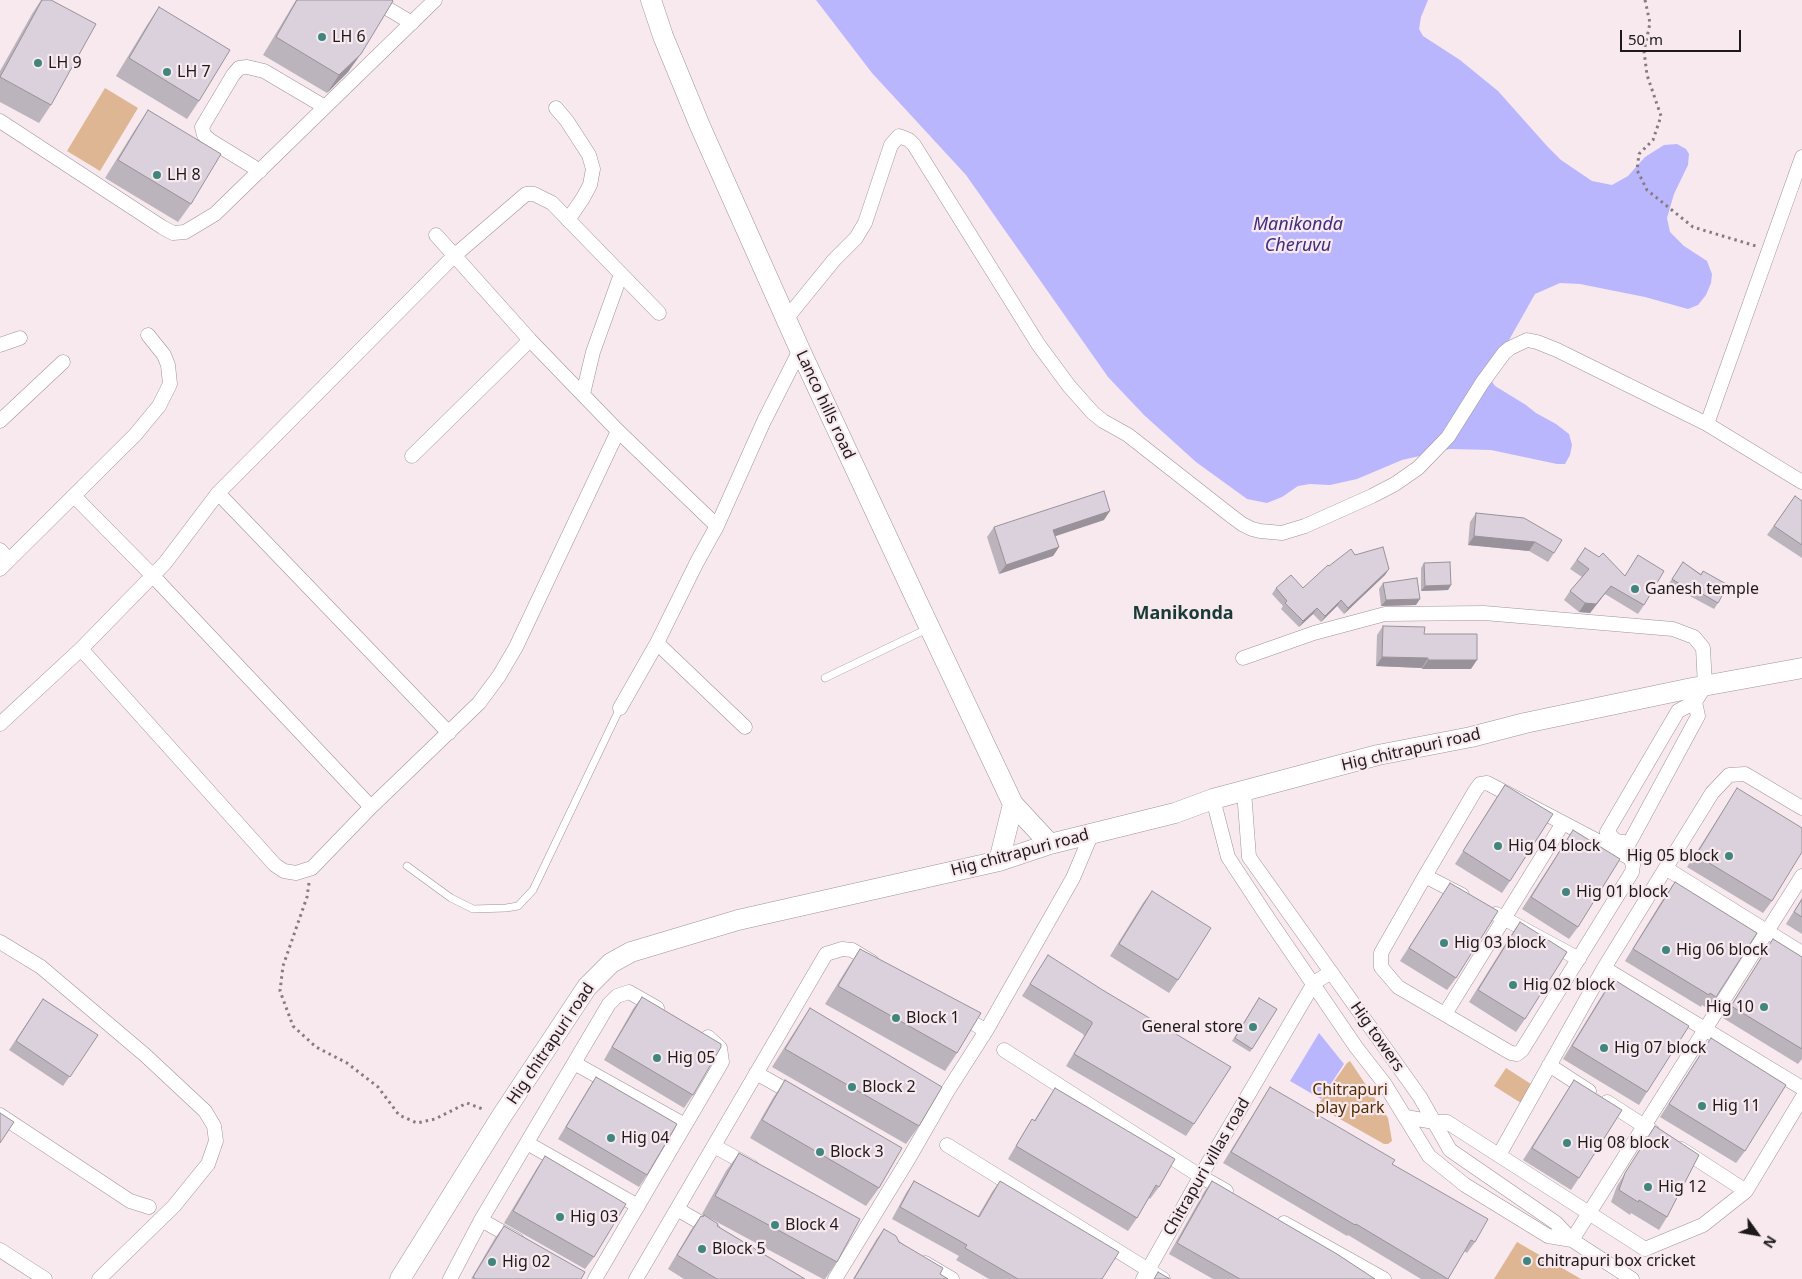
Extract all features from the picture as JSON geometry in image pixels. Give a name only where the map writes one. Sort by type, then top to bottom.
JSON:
[{"type":"street","points":[[373,0],[412,23]]},
{"type":"street","points":[[0,120],[162,227],[173,233],[185,232],[214,214],[435,0]]},
{"type":"street","name":"Lanco hills road","points":[[651,0],[663,36],[700,126],[800,350],[929,627],[1013,804],[1050,844]]},
{"type":"street","points":[[260,171],[211,141],[204,135],[202,127],[239,68],[247,67],[264,71],[325,107]]},
{"type":"street","points":[[556,108],[589,154],[593,169],[590,185],[568,220]]},
{"type":"street","points":[[786,319],[834,260],[856,238],[865,223],[891,145],[899,136],[914,146],[1038,344],[1093,413],[1128,435],[1236,519],[1252,529],[1282,532],[1306,526],[1395,484],[1431,456],[1448,437],[1482,382],[1504,353],[1527,340],[1557,350],[1707,424],[1802,482]]},
{"type":"street","points":[[1707,424],[1802,157]]},
{"type":"street","points":[[0,724],[81,649],[153,576],[218,493],[454,256],[526,194],[534,194],[547,200],[660,313]]},
{"type":"street","points":[[436,236],[530,340],[618,431],[717,526]]},
{"type":"street","points":[[583,394],[592,352],[621,274]]},
{"type":"street","points":[[3,560],[74,496],[135,435],[159,406],[170,384],[168,364],[164,355],[148,335]]},
{"type":"street","points":[[0,345],[20,338]]},
{"type":"street","points":[[412,456],[530,340]]},
{"type":"street","points":[[620,708],[657,643],[717,526],[757,436],[800,350]]},
{"type":"street","points":[[0,421],[63,362]]},
{"type":"street","points":[[81,649],[275,864],[284,871],[296,874],[312,868],[371,807],[479,703],[499,676],[516,646],[618,431]]},
{"type":"street","points":[[218,493],[449,733]]},
{"type":"street","points":[[74,496],[153,576],[371,807]]},
{"type":"street","points":[[1243,658],[1314,633],[1385,614],[1484,613],[1672,629],[1694,636],[1703,648],[1698,716],[1629,844],[1614,845]]},
{"type":"street","points":[[657,643],[745,727]]},
{"type":"street","name":"Hig chitrapuri road","points":[[400,1279],[501,1117],[587,987],[611,963],[631,952],[747,918],[999,861],[1050,844],[1174,813],[1213,799],[1378,755],[1700,694],[1802,668]]},
{"type":"street","points":[[1614,845],[1607,832],[1678,711],[1700,694]]},
{"type":"street","points":[[1499,1155],[1604,968],[1667,869],[1712,793],[1729,775],[1745,774],[1802,808]]},
{"type":"street","points":[[1487,783],[1563,823],[1614,845],[1630,858],[1633,864],[1632,872],[1522,1050],[1517,1054],[1511,1054],[1398,987],[1381,967],[1381,953],[1480,784],[1487,783]]},
{"type":"street","name":"Hig towers","points":[[1244,791],[1249,857],[1420,1097],[1450,1150],[1556,1223],[1572,1240]]},
{"type":"street","points":[[1213,799],[1228,857],[1406,1117],[1429,1156],[1465,1185],[1548,1236],[1572,1240],[1632,1279]]},
{"type":"street","points":[[999,861],[1013,804]]},
{"type":"street","points":[[1445,1014],[1563,823]]},
{"type":"street","points":[[835,1279],[859,1229],[943,1089],[986,1031],[1073,878],[1092,833]]},
{"type":"street","points":[[1667,869],[1802,953]]},
{"type":"street","points":[[1425,876],[1579,959]]},
{"type":"street","points":[[1572,1240],[1802,876]]},
{"type":"street","points":[[0,942],[41,967],[145,1055],[205,1111],[214,1126],[216,1141],[208,1164],[174,1206],[100,1279]]},
{"type":"street","points":[[637,1278],[756,1073],[802,1006],[826,954],[842,950],[852,950],[886,970]]},
{"type":"street","points":[[1604,968],[1802,1088]]},
{"type":"street","points":[[1314,983],[1331,972]]},
{"type":"street","name":"Chitrapuri villas road","points":[[1145,1274],[1200,1176],[1314,983]]},
{"type":"street","points":[[450,1279],[482,1220],[609,1004],[617,996],[629,992],[670,1015]]},
{"type":"street","points":[[945,1005],[986,1031]]},
{"type":"street","points":[[596,1279],[722,1062],[720,1048],[711,1038],[695,1029]]},
{"type":"street","points":[[1004,1050],[1200,1176],[1242,1200]]},
{"type":"street","points":[[574,1063],[685,1125]]},
{"type":"street","points":[[1549,1065],[1746,1190]]},
{"type":"street","points":[[756,1073],[807,1102]]},
{"type":"street","points":[[1406,1117],[1434,1122],[1448,1122],[1644,1249],[1702,1225],[1746,1190],[1802,1098]]},
{"type":"street","points":[[0,1116],[130,1201],[149,1207]]},
{"type":"street","points":[[527,1143],[638,1206]]},
{"type":"street","points":[[947,1145],[1145,1274],[1163,1279]]},
{"type":"street","points":[[714,1146],[764,1174]]},
{"type":"street","points":[[677,1209],[729,1239]]},
{"type":"street","points":[[1275,1218],[1384,1279]]},
{"type":"street","points":[[482,1220],[524,1245]]},
{"type":"street","points":[[0,1250],[45,1279]]},
{"type":"street","points":[[912,1255],[952,1279]]},
{"type":"lane","points":[[825,678],[929,627]]},
{"type":"lane","points":[[407,866],[451,898],[473,909],[518,906],[533,890],[620,708]]},
{"type":"path","points":[[1645,0],[1650,23],[1644,51],[1647,75],[1661,116],[1653,140],[1639,154],[1637,170],[1647,190],[1693,227],[1768,250]]},
{"type":"path","points":[[312,868],[307,897],[283,966],[280,991],[293,1026],[316,1047],[347,1063],[378,1088],[399,1115],[418,1124],[435,1119],[467,1103],[501,1117]]},
{"type":"green space","points":[[105,88],[138,108],[100,171],[67,151]]},
{"type":"green space","name":"Chitrapuri play park","points":[[1350,1061],[1388,1118],[1392,1141],[1388,1144],[1384,1144],[1317,1106]]},
{"type":"green space","points":[[1506,1068],[1531,1084],[1521,1103],[1494,1086]]},
{"type":"green space","name":"chitrapuri box cricket","points":[[1517,1242],[1581,1279],[1494,1279]]},
{"type":"water","name":"Manikonda Cheruvu","points":[[816,0],[1428,0],[1421,17],[1419,29],[1423,36],[1460,60],[1498,91],[1561,160],[1592,181],[1612,185],[1628,176],[1645,157],[1664,145],[1677,144],[1686,149],[1689,154],[1688,165],[1674,194],[1667,218],[1670,232],[1684,246],[1707,261],[1712,274],[1711,283],[1706,295],[1698,305],[1688,309],[1645,297],[1580,284],[1560,283],[1535,294],[1500,356],[1490,379],[1495,386],[1569,434],[1572,445],[1570,455],[1565,464],[1491,450],[1450,449],[1402,460],[1357,479],[1330,485],[1310,484],[1298,486],[1282,497],[1267,503],[1247,499],[1196,462],[1144,415],[1108,377],[966,175],[872,73]]},
{"type":"water","points":[[1319,1033],[1344,1064],[1321,1099],[1290,1081]]},
{"type":"building","name":"LH 9","points":[[42,0],[51,0],[96,24],[51,105],[0,77]]},
{"type":"building","name":"LH 6","points":[[297,0],[393,1],[361,54],[339,75],[276,37]]},
{"type":"building","name":"LH 7","points":[[159,7],[230,50],[199,101],[129,58]]},
{"type":"building","name":"LH 8","points":[[148,110],[221,154],[191,204],[118,160]]},
{"type":"building","points":[[1104,491],[1110,511],[1053,530],[1059,547],[1006,565],[994,527]]},
{"type":"building","points":[[1795,496],[1802,501],[1802,545],[1774,526]]},
{"type":"building","points":[[1476,513],[1524,518],[1562,540],[1554,553],[1535,542],[1474,536]]},
{"type":"building","points":[[1383,547],[1389,569],[1348,608],[1341,600],[1325,616],[1317,608],[1303,621],[1285,603],[1287,601],[1276,588],[1291,575],[1303,588],[1328,565],[1351,549],[1355,555]]},
{"type":"building","points":[[1585,548],[1599,557],[1603,553],[1625,576],[1638,555],[1664,571],[1644,605],[1611,586],[1596,604],[1585,603],[1570,591],[1589,569],[1577,560]]},
{"type":"building","points":[[1450,562],[1451,585],[1425,586],[1424,563]]},
{"type":"building","points":[[1683,562],[1701,575],[1703,571],[1728,585],[1718,603],[1690,587],[1689,590],[1672,579]]},
{"type":"building","points":[[1417,578],[1420,599],[1386,600],[1383,583]]},
{"type":"building","points":[[1383,626],[1425,627],[1424,634],[1477,634],[1477,660],[1428,660],[1428,658],[1382,657]]},
{"type":"building","name":"Hig 04 block","points":[[1505,785],[1553,814],[1510,881],[1463,851]]},
{"type":"building","name":"Hig 05 block","points":[[1737,788],[1802,828],[1802,852],[1772,901],[1696,855]]},
{"type":"building","name":"Hig 01 block","points":[[1573,830],[1620,859],[1578,927],[1531,897]]},
{"type":"building","name":"Hig 06 block","points":[[1675,882],[1757,933],[1716,997],[1710,993],[1709,995],[1633,949]]},
{"type":"building","name":"Hig 03 block","points":[[1450,883],[1498,911],[1456,978],[1409,948]]},
{"type":"building","points":[[1152,891],[1211,928],[1178,980],[1119,944]]},
{"type":"building","points":[[1802,899],[1802,917],[1794,912]]},
{"type":"building","name":"Hig 02 block","points":[[1520,922],[1567,952],[1525,1019],[1478,990]]},
{"type":"building","name":"Hig 10","points":[[1773,939],[1802,957],[1802,1049],[1731,1006]]},
{"type":"building","points":[[860,949],[981,1013],[957,1053],[838,986]]},
{"type":"building","points":[[1048,955],[1231,1067],[1194,1124],[1074,1054],[1092,1022],[1030,984]]},
{"type":"building","name":"Hig 07 block","points":[[1613,979],[1689,1026],[1647,1092],[1572,1046]]},
{"type":"building","name":"Hig 05","points":[[642,997],[721,1044],[693,1095],[612,1047]]},
{"type":"building","name":"General store","points":[[1259,998],[1277,1009],[1252,1049],[1235,1038]]},
{"type":"building","points":[[43,999],[98,1035],[70,1077],[16,1041]]},
{"type":"building","points":[[810,1008],[942,1087],[919,1126],[785,1049]]},
{"type":"building","name":"Hig 11","points":[[1711,1038],[1786,1085],[1745,1151],[1669,1104]]},
{"type":"building","name":"Hig 04","points":[[596,1077],[677,1124],[647,1175],[566,1127]]},
{"type":"building","points":[[785,1080],[902,1148],[879,1188],[762,1120]]},
{"type":"building","name":"Hig 08 block","points":[[1574,1080],[1622,1110],[1579,1178],[1532,1148]]},
{"type":"building","points":[[1270,1087],[1395,1160],[1392,1164],[1488,1219],[1475,1242],[1471,1240],[1448,1279],[1231,1152]]},
{"type":"building","points":[[1055,1088],[1175,1159],[1159,1187],[1156,1185],[1137,1218],[1016,1146],[1032,1119],[1035,1121]]},
{"type":"building","points":[[0,1113],[14,1122],[0,1143]]},
{"type":"building","name":"Hig 12","points":[[1655,1126],[1699,1155],[1667,1217],[1619,1190],[1625,1173]]},
{"type":"building","points":[[739,1153],[860,1219],[837,1262],[715,1196]]},
{"type":"building","name":"Hig 03","points":[[545,1156],[626,1204],[594,1257],[513,1211]]},
{"type":"building","points":[[914,1181],[979,1217],[1000,1181],[1119,1252],[1102,1279],[1018,1279],[965,1248],[967,1245],[900,1207]]},
{"type":"building","points":[[1212,1181],[1337,1254],[1375,1279],[1240,1279],[1177,1243]]},
{"type":"building","points":[[704,1215],[718,1224],[717,1226],[805,1279],[717,1279],[677,1255],[701,1216],[703,1217]]},
{"type":"building","points":[[504,1226],[585,1272],[581,1279],[476,1279],[473,1277]]},
{"type":"building","points":[[884,1229],[896,1236],[899,1242],[943,1268],[940,1274],[948,1279],[854,1279]]},
{"type":"building","points":[[1158,1272],[1170,1279],[1154,1279]]},
{"type":"place","name":"LH 6","points":[[322,37]]},
{"type":"place","name":"LH 9","points":[[38,63]]},
{"type":"place","name":"LH 7","points":[[167,72]]},
{"type":"place","name":"LH 8","points":[[157,175]]},
{"type":"place","name":"Ganesh temple","points":[[1635,589]]},
{"type":"place","name":"Hig 04 block","points":[[1498,846]]},
{"type":"place","name":"Hig 05 block","points":[[1729,856]]},
{"type":"place","name":"Hig 01 block","points":[[1566,892]]},
{"type":"place","name":"Hig 03 block","points":[[1444,943]]},
{"type":"place","name":"Hig 06 block","points":[[1666,950]]},
{"type":"place","name":"Hig 02 block","points":[[1513,985]]},
{"type":"place","name":"Hig 10","points":[[1764,1007]]},
{"type":"place","name":"Block 1","points":[[896,1018]]},
{"type":"place","name":"General store","points":[[1253,1027]]},
{"type":"place","name":"Hig 07 block","points":[[1604,1048]]},
{"type":"place","name":"Hig 05","points":[[657,1058]]},
{"type":"place","name":"Block 2","points":[[852,1087]]},
{"type":"place","name":"Hig 11","points":[[1702,1106]]},
{"type":"place","name":"Hig 04","points":[[611,1138]]},
{"type":"place","name":"Hig 08 block","points":[[1567,1143]]},
{"type":"place","name":"Block 3","points":[[820,1152]]},
{"type":"place","name":"Hig 12","points":[[1648,1187]]},
{"type":"place","name":"Hig 03","points":[[560,1217]]},
{"type":"place","name":"Block 4","points":[[775,1225]]},
{"type":"place","name":"Block 5","points":[[702,1249]]},
{"type":"place","name":"chitrapuri box cricket","points":[[1527,1261]]},
{"type":"place","name":"Hig 02","points":[[492,1262]]},
{"type":"district","name":"Manikonda","points":[[1183,614]]}]
